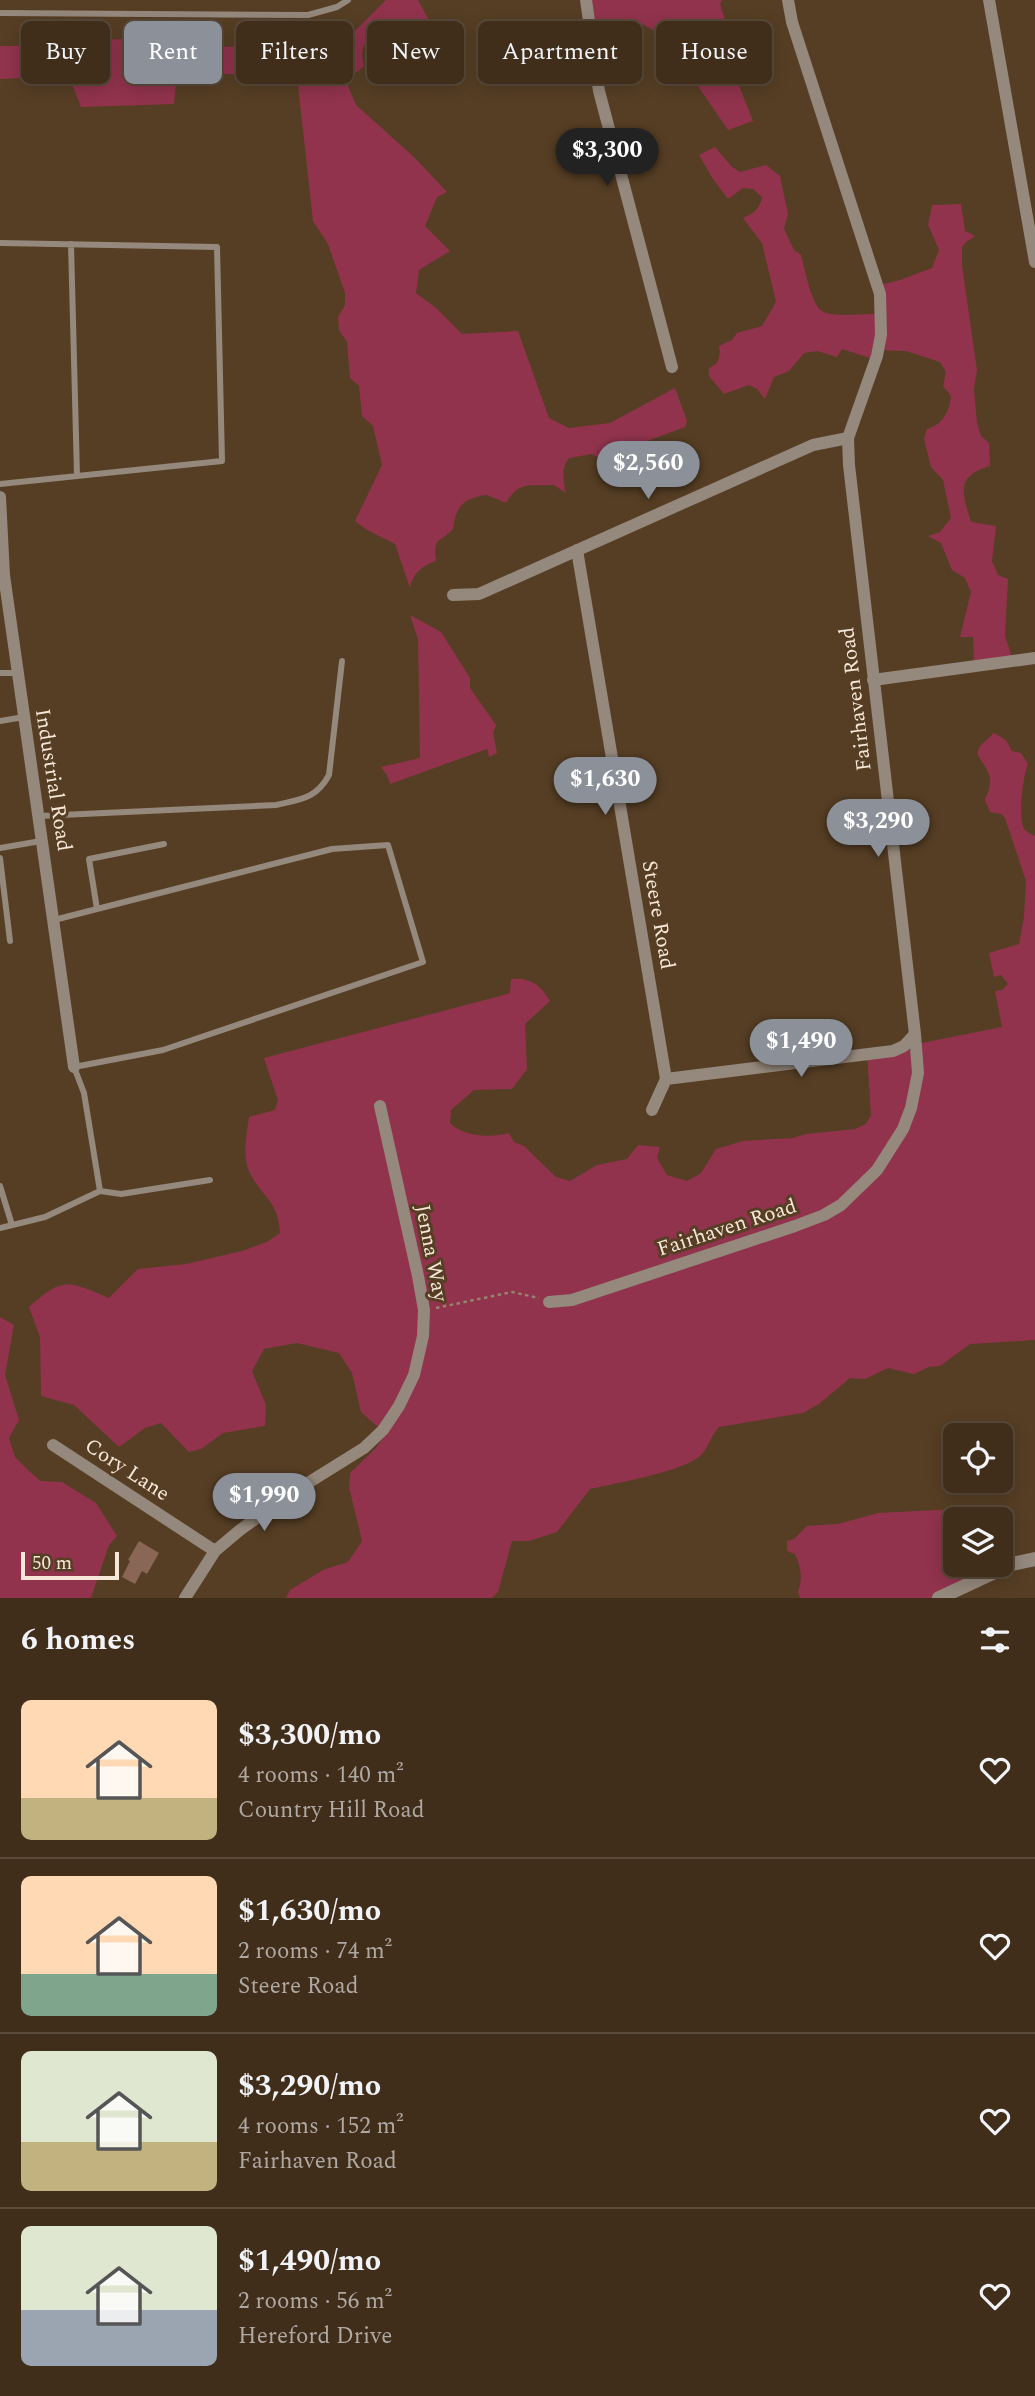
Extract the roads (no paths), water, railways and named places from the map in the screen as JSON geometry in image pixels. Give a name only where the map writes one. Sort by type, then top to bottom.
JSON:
[{"type":"street","points":[[586,0],[600,91],[672,367]]},
{"type":"street","name":"Fairhaven Road","points":[[549,1302],[572,1300],[782,1230],[824,1215],[841,1205],[877,1170],[903,1129],[911,1108],[918,1073],[848,438],[877,356],[881,335],[880,294],[792,22],[788,0]]},
{"type":"street","points":[[989,0],[1035,262]]},
{"type":"street","points":[[453,594],[479,594],[813,445],[848,438]]},
{"type":"street","name":"Industrial Road","points":[[0,497],[2,575],[40,816],[74,1067]]},
{"type":"street","name":"Steere Road","points":[[577,550],[666,1079]]},
{"type":"street","points":[[873,680],[1035,658]]},
{"type":"street","points":[[652,1110],[666,1079],[893,1051],[904,1046],[915,1034]]},
{"type":"street","name":"Jenna Way","points":[[185,1598],[215,1552],[240,1530],[287,1496],[364,1448],[383,1430],[414,1376],[423,1336],[424,1310],[380,1106]]},
{"type":"street","name":"Cory Lane","points":[[53,1445],[215,1552]]},
{"type":"street","points":[[939,1598],[1012,1564],[1035,1559]]},
{"type":"lane","points":[[0,13],[308,15],[337,7],[348,0]]},
{"type":"lane","points":[[0,243],[217,247],[222,461],[0,484]]},
{"type":"lane","points":[[72,244],[77,475]]},
{"type":"lane","points":[[40,816],[276,805],[309,797],[322,789],[329,775],[342,661]]},
{"type":"lane","points":[[0,673],[17,673]]},
{"type":"lane","points":[[0,721],[24,717]]},
{"type":"lane","points":[[0,848],[43,841]]},
{"type":"lane","points":[[97,909],[89,859],[164,844]]},
{"type":"lane","points":[[54,920],[332,849],[388,845],[423,962],[163,1050],[74,1067],[84,1093],[100,1191]]},
{"type":"lane","points":[[0,858],[10,941]]},
{"type":"lane","points":[[0,1228],[45,1217],[100,1191],[121,1194],[210,1180]]},
{"type":"lane","points":[[0,1186],[12,1225]]}]
